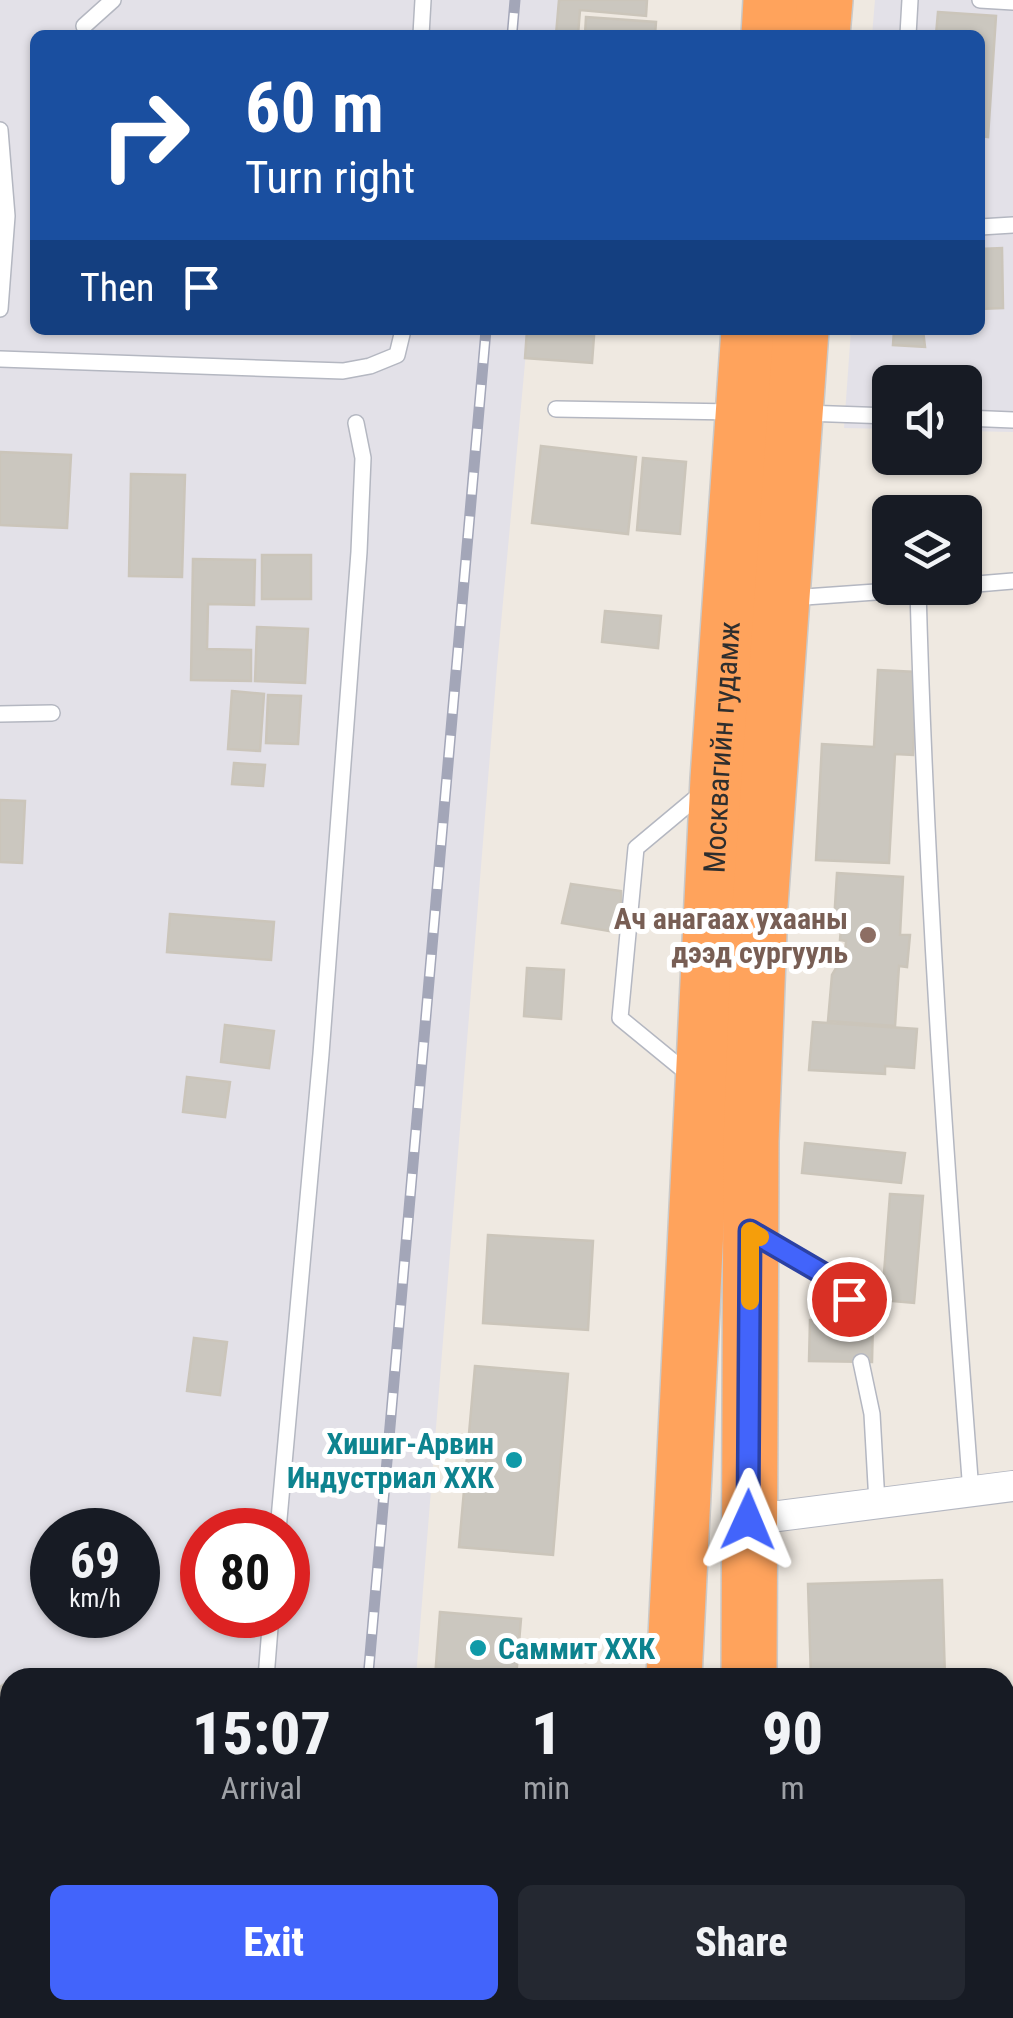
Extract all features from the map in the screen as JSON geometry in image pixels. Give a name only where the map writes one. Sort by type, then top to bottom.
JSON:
[{"type":"highway","points":[[769,30],[771,0]]},
{"type":"highway","points":[[822,30],[824,0]]},
{"type":"highway","name":"Москвагийн гудамж","points":[[749,335],[769,412],[782,599],[760,906],[750,1231],[749,1668]]},
{"type":"highway","name":"Москвагийн гудамж","points":[[675,1668],[718,780],[769,412],[799,335]]},
{"type":"street","points":[[748,1520],[1013,1486]]},
{"type":"lane","points":[[84,26],[113,0]]},
{"type":"lane","points":[[421,30],[424,0]]},
{"type":"lane","points":[[908,30],[910,0]]},
{"type":"lane","points":[[980,0],[1013,2]]},
{"type":"lane","points":[[0,130],[7,216],[0,309]]},
{"type":"lane","points":[[985,227],[1013,226]]},
{"type":"lane","points":[[0,359],[344,371],[397,355],[402,335]]},
{"type":"lane","points":[[556,409],[872,415]]},
{"type":"lane","points":[[982,419],[1013,420]]},
{"type":"lane","points":[[280,1508],[321,1054],[359,552],[362,458],[356,423]]},
{"type":"lane","points":[[982,584],[1013,581]]},
{"type":"lane","points":[[782,599],[872,592]]},
{"type":"lane","points":[[918,605],[938,1052],[971,1492]]},
{"type":"lane","points":[[0,714],[52,714]]},
{"type":"lane","points":[[702,1085],[620,1018],[636,848],[718,780]]},
{"type":"lane","points":[[750,1231],[829,1277],[849,1299],[854,1321]]},
{"type":"lane","points":[[862,1362],[872,1414],[878,1504]]},
{"type":"lane","points":[[267,1668],[269,1638]]},
{"type":"shaded area","points":[[0,0],[559,0],[556,30],[30,30],[30,335],[528,335],[417,1668],[0,1668]]},
{"type":"shaded area","points":[[875,0],[1013,0],[1013,432],[982,431],[982,365],[872,365],[872,429],[844,428],[851,335],[985,335],[985,30],[872,30]]},
{"type":"building","points":[[559,0],[647,0],[646,16],[580,10],[578,30],[556,30]]},
{"type":"building","points":[[938,12],[996,16],[988,137],[985,30],[936,30]]},
{"type":"building","points":[[586,17],[656,22],[655,30],[585,30]]},
{"type":"building","points":[[1002,248],[1003,308],[985,309],[985,249]]},
{"type":"building","points":[[527,335],[594,336],[592,363],[525,358]]},
{"type":"building","points":[[894,335],[924,335],[925,347],[893,345]]},
{"type":"building","points":[[541,446],[636,457],[628,534],[532,523]]},
{"type":"building","points":[[0,452],[71,455],[67,528],[0,525]]},
{"type":"building","points":[[643,458],[686,462],[680,534],[637,530]]},
{"type":"building","points":[[131,474],[185,475],[182,577],[129,576]]},
{"type":"building","points":[[262,555],[311,555],[311,599],[262,599]]},
{"type":"building","points":[[193,559],[255,560],[254,605],[208,604],[207,649],[251,650],[251,681],[191,680]]},
{"type":"building","points":[[605,611],[661,616],[658,648],[602,642]]},
{"type":"building","points":[[257,627],[308,629],[305,683],[255,681]]},
{"type":"building","points":[[878,670],[917,672],[913,755],[895,754],[889,863],[816,860],[822,744],[874,747]]},
{"type":"building","points":[[232,691],[264,694],[260,751],[228,749]]},
{"type":"building","points":[[268,695],[301,696],[298,744],[266,743]]},
{"type":"building","points":[[234,763],[265,765],[263,786],[232,784]]},
{"type":"building","points":[[0,800],[25,801],[22,863],[0,862]]},
{"type":"building","points":[[837,873],[903,877],[900,935],[910,935],[907,967],[899,966],[895,1026],[828,1021],[832,975],[837,957],[845,957],[846,941],[840,940],[841,928],[834,922]]},
{"type":"building","points":[[571,884],[621,891],[621,933],[562,923]]},
{"type":"building","points":[[170,914],[274,922],[271,960],[167,952]]},
{"type":"building","points":[[527,968],[564,970],[561,1019],[524,1016]]},
{"type":"building","points":[[813,1022],[917,1029],[914,1068],[885,1066],[885,1074],[809,1070]]},
{"type":"building","points":[[225,1025],[274,1031],[269,1068],[221,1062]]},
{"type":"building","points":[[187,1077],[230,1082],[225,1117],[183,1112]]},
{"type":"building","points":[[805,1143],[905,1153],[901,1183],[802,1173]]},
{"type":"building","points":[[890,1194],[923,1196],[914,1303],[882,1300]]},
{"type":"building","points":[[488,1235],[593,1241],[588,1330],[483,1323]]},
{"type":"building","points":[[810,1320],[873,1321],[872,1362],[809,1361]]},
{"type":"building","points":[[194,1338],[227,1342],[220,1395],[187,1391]]},
{"type":"building","name":"Хишиг-Арвин Индустриал ХХК","points":[[475,1366],[568,1374],[553,1555],[459,1547]]},
{"type":"building","points":[[942,1580],[945,1668],[811,1668],[808,1584]]},
{"type":"building","name":"Саммит ХХК","points":[[440,1612],[521,1619],[517,1668],[436,1668]]},
{"type":"railway","points":[[512,30],[515,0]]},
{"type":"railway","points":[[369,1668],[486,335]]},
{"type":"slow traffic","points":[[750,1301],[750,1231],[760,1237]]},
{"type":"place","name":"Ач анагаах ухааны дээд сургууль","points":[[868,935]]},
{"type":"place","name":"Хишиг-Арвин Индустриал ХХК","points":[[514,1460]]},
{"type":"place","name":"Саммит ХХК","points":[[478,1648]]},
{"type":"route","points":[[748,1520],[750,1231],[829,1277],[849,1299]]}]
